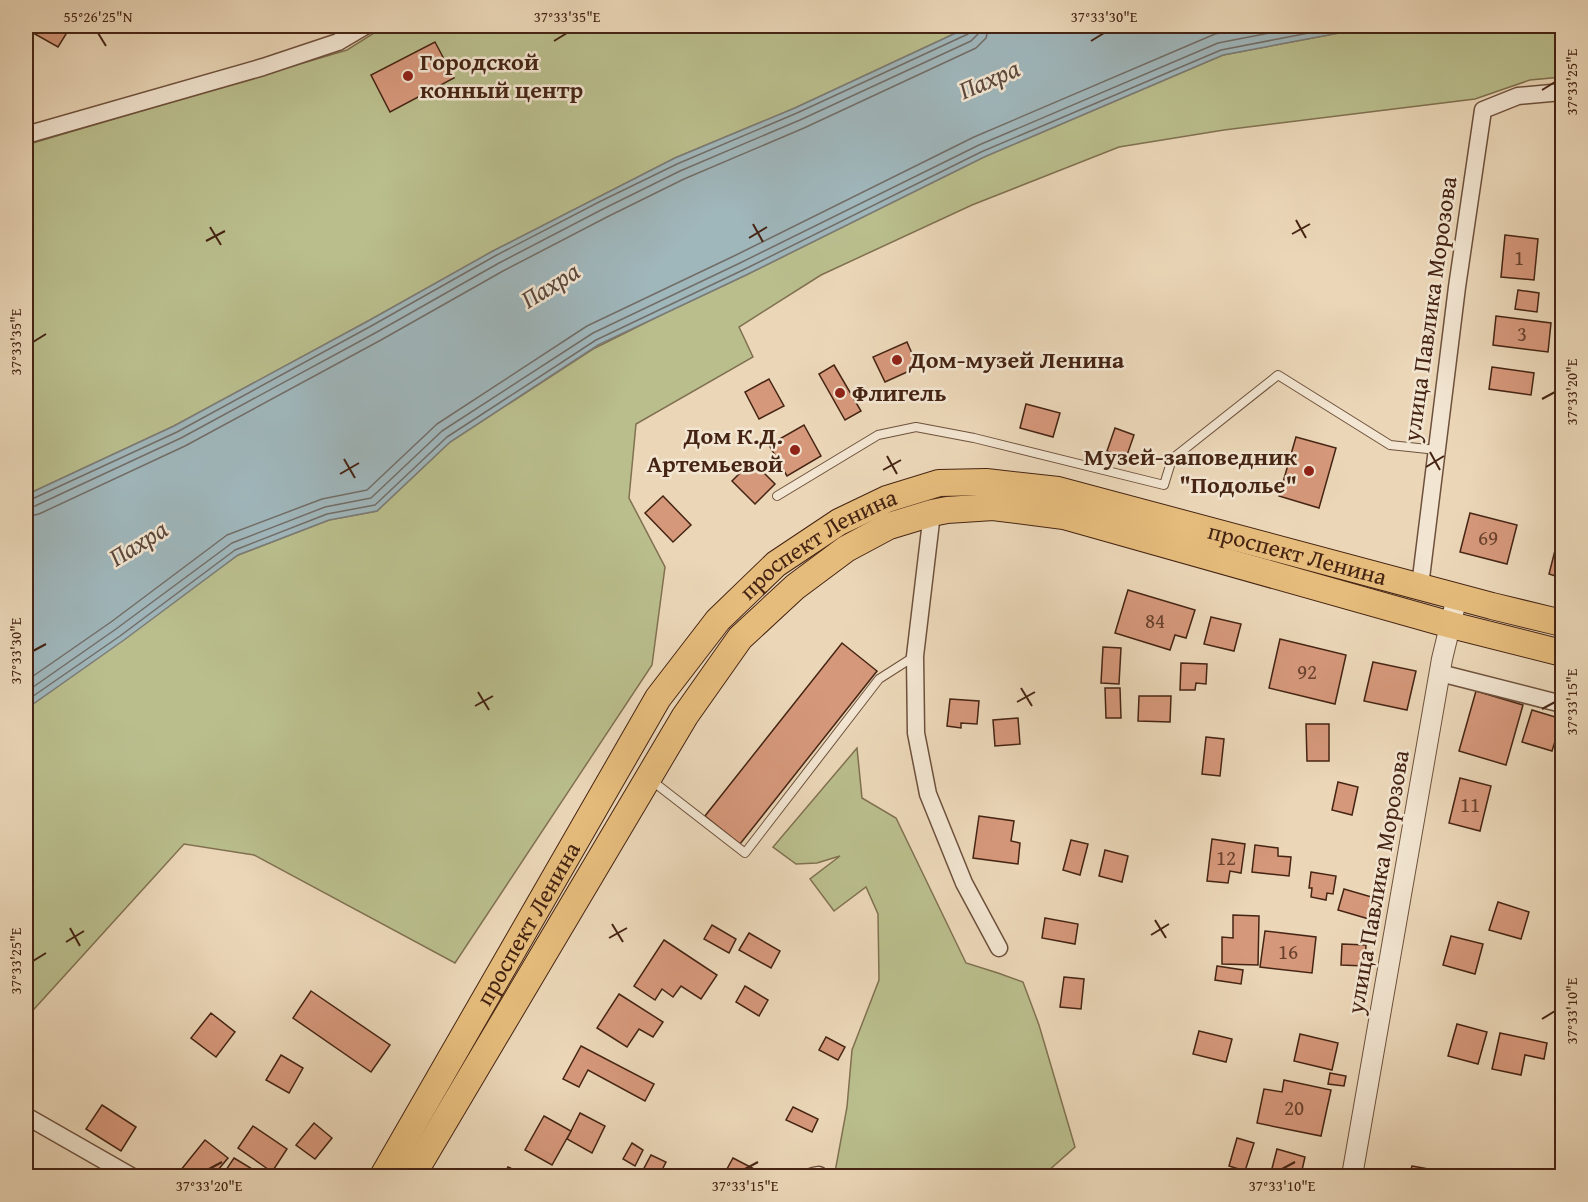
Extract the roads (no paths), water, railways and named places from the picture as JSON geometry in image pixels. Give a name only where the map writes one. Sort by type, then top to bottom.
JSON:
[{"type":"main road","name":"проспект Ленина","points":[[383,1176],[658,698],[718,620],[776,564],[839,522],[887,499],[939,483],[986,482],[1058,490],[1457,597],[1563,623]]},
{"type":"main road","name":"проспект Ленина","points":[[412,1176],[685,717],[740,638],[795,588],[846,549],[889,526],[948,510],[993,507],[1064,516],[1451,625],[1563,653]]},
{"type":"street","points":[[26,135],[263,67],[338,42],[365,26]]},
{"type":"street","name":"улица Павлика Морозова","points":[[1420,586],[1457,287],[1484,110],[1518,96],[1563,92]]},
{"type":"street","points":[[932,513],[915,656],[916,733],[928,794],[964,882],[999,948]]},
{"type":"street","name":"улица Павлика Морозова","points":[[1352,1176],[1440,673],[1457,597]]},
{"type":"street","points":[[1440,673],[1563,704]]},
{"type":"street","points":[[26,1116],[131,1176]]},
{"type":"lane","points":[[777,496],[878,435],[916,427],[974,438],[1164,485],[1172,459],[1278,375],[1390,445],[1437,450]]},
{"type":"lane","points":[[648,778],[745,853],[879,680],[915,656]]},
{"type":"water","name":"Пахра","points":[[971,26],[1376,26],[1223,55],[984,157],[746,275],[598,345],[450,442],[377,511],[329,520],[238,555],[26,709],[26,495],[174,426],[493,251],[675,158],[795,108]]},
{"type":"place","name":"Городской конный центр","points":[[408,76]]},
{"type":"place","name":"Дом-музей Ленина","points":[[897,360]]},
{"type":"place","name":"Флигель","points":[[840,393]]},
{"type":"place","name":"Дом К.Д. Артемьевой","points":[[795,450]]},
{"type":"place","name":"Музей-заповедник \"Подолье\"","points":[[1309,471]]}]
